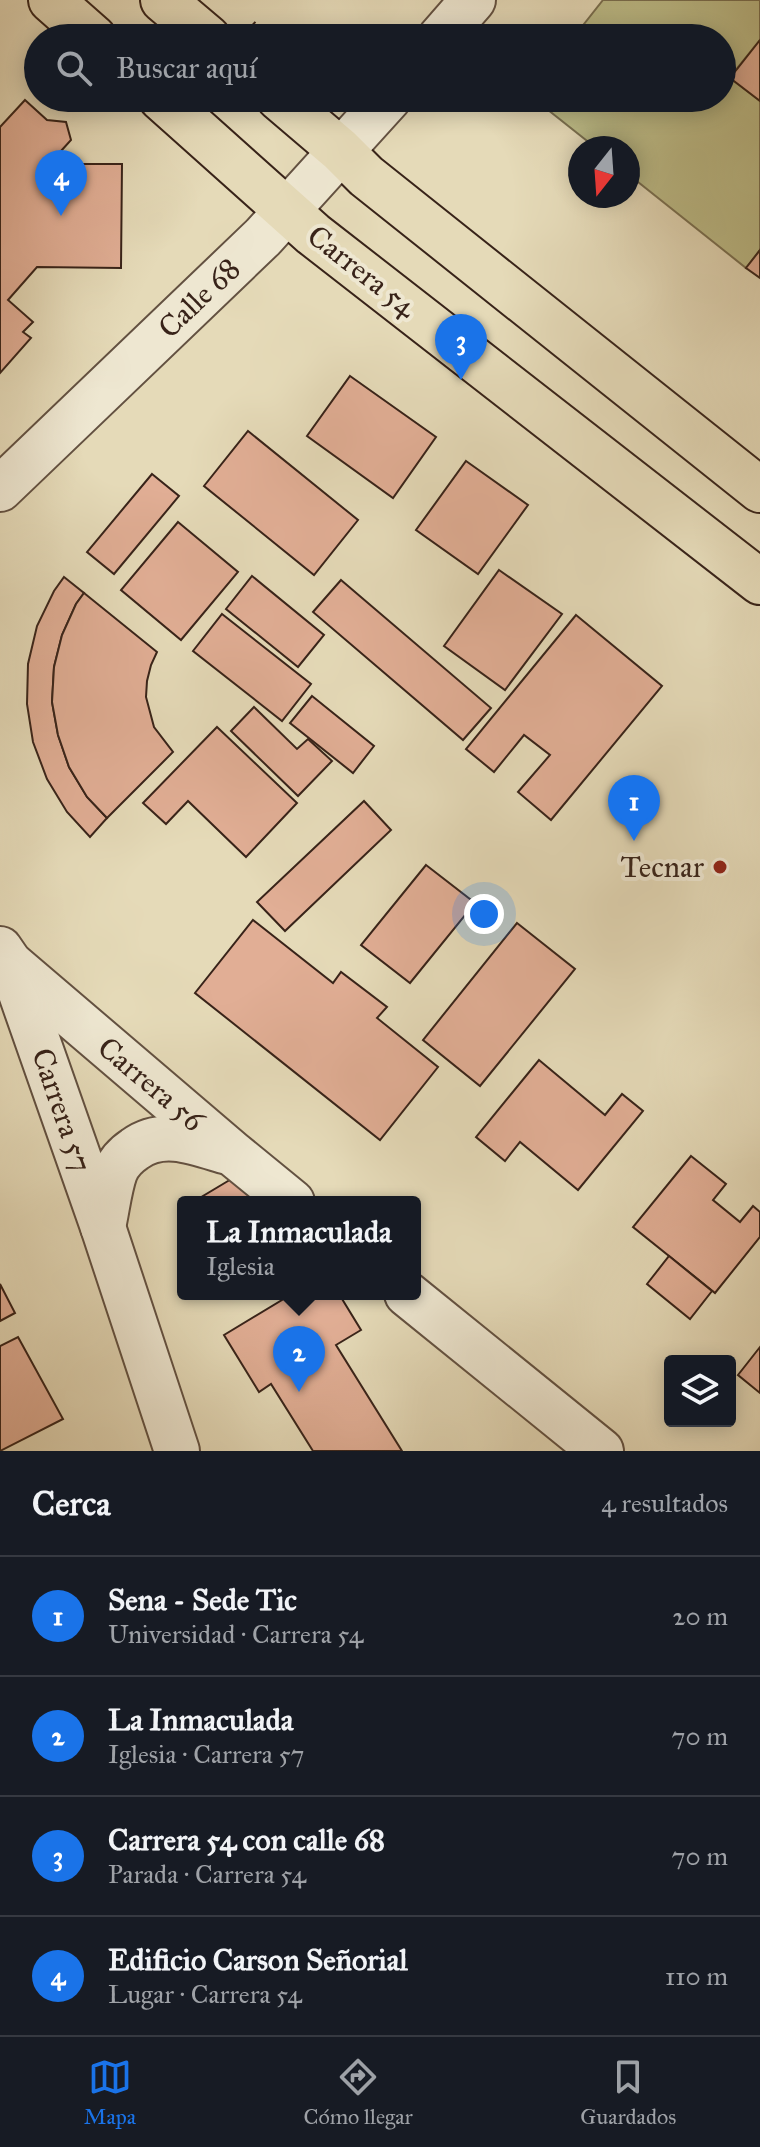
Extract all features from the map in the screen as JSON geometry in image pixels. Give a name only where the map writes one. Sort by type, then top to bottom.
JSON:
[{"type":"main road","points":[[51,0],[78,24]]},
{"type":"main road","points":[[163,0],[191,24]]},
{"type":"main road","name":"Carrera 54","points":[[177,112],[326,243],[760,582]]},
{"type":"main road","points":[[295,112],[379,186],[760,490]]},
{"type":"street","points":[[452,24],[473,0]]},
{"type":"street","name":"Calle 68","points":[[0,489],[251,248],[376,112]]},
{"type":"street","name":"Carrera 56","points":[[6,957],[285,1196]]},
{"type":"street","name":"Carrera 57","points":[[6,957],[103,1227],[177,1451]]},
{"type":"street","name":"Carrera 57","points":[[103,1227],[116,1171],[125,1156],[144,1142],[166,1137],[232,1153]]},
{"type":"street","points":[[414,1300],[601,1451]]},
{"type":"green space","points":[[603,0],[760,0],[760,40],[736,70],[736,24],[584,24]]},
{"type":"green space","points":[[736,82],[760,101],[760,250],[746,268],[640,184],[640,136],[581,136],[551,112],[736,112]]},
{"type":"building","points":[[760,40],[760,101],[736,83],[736,70]]},
{"type":"building","points":[[24,101],[24,112],[38,112],[47,120],[66,122],[71,140],[61,151],[76,164],[122,164],[121,268],[37,267],[8,300],[33,322],[23,332],[31,338],[0,373],[0,127]]},
{"type":"building","points":[[760,250],[760,278],[746,268]]},
{"type":"building","points":[[350,376],[436,437],[393,498],[307,436]]},
{"type":"building","points":[[248,431],[358,520],[314,575],[204,486]]},
{"type":"building","points":[[466,461],[528,505],[478,574],[416,530]]},
{"type":"building","points":[[152,474],[179,496],[114,574],[87,552]]},
{"type":"building","points":[[178,522],[238,572],[181,640],[121,590]]},
{"type":"building","points":[[499,570],[562,614],[505,690],[444,646]]},
{"type":"building","points":[[252,576],[324,635],[298,667],[226,609]]},
{"type":"building","points":[[64,577],[84,593],[62,635],[54,667],[52,702],[58,735],[69,767],[87,797],[107,818],[90,837],[67,812],[47,779],[33,742],[27,704],[28,664],[37,626]]},
{"type":"building","points":[[341,580],[491,708],[463,740],[313,612]]},
{"type":"building","points":[[84,593],[157,652],[147,681],[146,697],[154,727],[173,752],[107,818],[87,797],[69,767],[58,735],[52,702],[54,667],[62,635]]},
{"type":"building","points":[[222,614],[311,684],[282,721],[193,651]]},
{"type":"building","points":[[576,615],[662,686],[551,820],[518,792],[550,755],[524,735],[494,772],[466,749]]},
{"type":"building","points":[[312,696],[374,746],[353,773],[290,723]]},
{"type":"building","points":[[254,707],[297,749],[308,739],[332,761],[298,796],[231,731]]},
{"type":"building","points":[[217,727],[297,803],[246,857],[188,801],[166,824],[143,803]]},
{"type":"building","points":[[364,801],[391,830],[285,931],[257,902]]},
{"type":"building","points":[[426,865],[475,903],[410,983],[361,945]]},
{"type":"building","points":[[253,920],[333,983],[341,972],[387,1007],[377,1018],[438,1067],[380,1140],[195,993]]},
{"type":"building","points":[[517,923],[575,969],[480,1086],[423,1040]]},
{"type":"building","points":[[539,1060],[605,1115],[622,1094],[643,1111],[578,1190],[520,1142],[505,1161],[476,1137]]},
{"type":"building","points":[[691,1156],[726,1184],[713,1200],[740,1222],[753,1206],[760,1212],[760,1237],[715,1293],[633,1227]]},
{"type":"building","points":[[238,1175],[250,1196],[203,1196]]},
{"type":"building","points":[[669,1256],[712,1291],[690,1319],[647,1284]]},
{"type":"building","points":[[0,1284],[15,1313],[0,1321]]},
{"type":"building","points":[[282,1300],[343,1300],[361,1330],[336,1345],[402,1451],[313,1451],[271,1384],[259,1392],[224,1335]]},
{"type":"building","points":[[18,1337],[63,1419],[0,1451],[0,1346]]},
{"type":"building","points":[[760,1347],[760,1393],[738,1375]]},
{"type":"place","name":"Edificio Carson Señorial","points":[[61,216]]},
{"type":"place","name":"Carrera 54 con calle 68","points":[[461,380]]},
{"type":"place","name":"Sena - Sede Tic","points":[[634,841]]},
{"type":"place","name":"Tecnar","points":[[720,867]]},
{"type":"place","name":"La Inmaculada","points":[[299,1392]]}]
